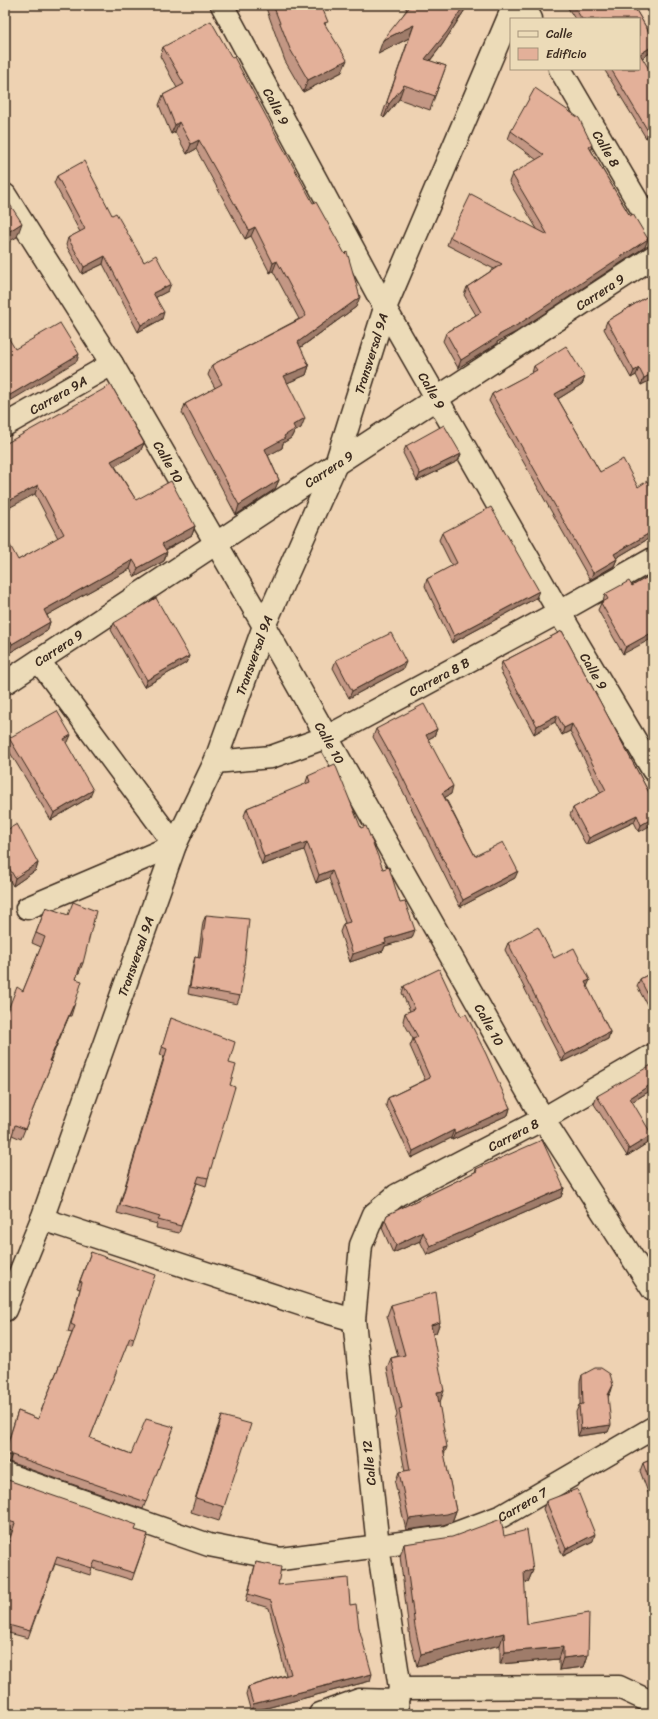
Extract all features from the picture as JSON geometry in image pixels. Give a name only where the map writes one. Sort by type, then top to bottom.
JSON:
[{"type":"street","name":"Calle 9","points":[[222,5],[385,308],[559,612],[653,770]]},
{"type":"street","name":"Transversal 9A","points":[[5,1310],[42,1219],[175,845],[214,762],[264,626],[336,464],[385,308],[514,5]]},
{"type":"street","points":[[523,5],[530,18]]},
{"type":"street","name":"Calle 8","points":[[561,70],[653,228]]},
{"type":"street","name":"Calle 10","points":[[5,195],[112,364],[215,545],[264,626],[543,1119],[653,1290]]},
{"type":"street","name":"Carrera 9","points":[[5,683],[653,257]]},
{"type":"street","name":"Carrera 9A","points":[[5,425],[112,364]]},
{"type":"street","name":"Carrera 8 B","points":[[214,762],[271,757],[327,737],[559,612],[653,559]]},
{"type":"street","points":[[27,908],[175,845],[39,661]]},
{"type":"street","name":"Carrera 8","points":[[374,1214],[397,1195],[543,1119],[653,1055]]},
{"type":"street","name":"Calle 12","points":[[374,1214],[361,1245],[354,1320],[378,1546],[398,1701]]},
{"type":"street","points":[[42,1219],[309,1307],[354,1320]]},
{"type":"street","name":"Carrera 7","points":[[5,1474],[209,1545],[280,1559],[446,1537],[502,1516],[653,1428]]},
{"type":"street","points":[[320,1714],[359,1700],[398,1701],[619,1687],[653,1703]]},
{"type":"building","points":[[273,5],[321,5],[328,22],[324,23],[347,60],[308,80],[290,49]]},
{"type":"building","points":[[411,5],[464,5],[447,32],[425,59],[446,66],[435,96],[404,85],[389,104],[387,102],[414,25],[383,40]]},
{"type":"building","points":[[573,5],[633,5],[653,39],[653,46],[640,54],[640,18],[581,18]]},
{"type":"building","points":[[211,21],[232,58],[234,57],[313,203],[316,202],[345,254],[347,252],[360,297],[298,342],[309,366],[284,376],[305,418],[293,425],[295,429],[284,436],[285,438],[265,449],[279,480],[239,505],[185,404],[222,384],[212,365],[306,316],[277,261],[273,263],[255,227],[249,230],[199,140],[191,144],[179,122],[175,125],[163,95],[184,84],[163,47]]},
{"type":"building","points":[[640,54],[653,76],[653,128],[648,131],[612,70],[640,70]]},
{"type":"building","points":[[535,88],[579,118],[592,145],[589,147],[630,216],[633,214],[648,239],[519,324],[499,335],[461,360],[446,333],[481,312],[467,287],[502,264],[450,237],[471,194],[548,235],[512,174],[544,155],[511,131]]},
{"type":"building","points":[[84,161],[112,215],[116,213],[144,262],[156,255],[171,284],[153,293],[164,312],[141,325],[105,256],[84,267],[68,238],[85,229],[57,176]]},
{"type":"building","points":[[5,197],[22,223],[5,234]]},
{"type":"building","points":[[653,293],[653,373],[644,378],[639,368],[634,371],[607,321]]},
{"type":"building","points":[[60,323],[79,354],[5,398],[5,332],[15,349]]},
{"type":"building","points":[[566,346],[585,377],[555,394],[600,472],[623,459],[638,487],[647,481],[653,491],[653,531],[614,554],[617,559],[593,573],[492,394],[537,370],[534,366]]},
{"type":"building","points":[[111,385],[144,443],[111,461],[136,500],[171,481],[195,526],[162,544],[167,552],[138,568],[133,560],[44,610],[50,622],[12,644],[11,641],[5,644],[5,536],[18,560],[64,534],[38,485],[5,503],[5,444]]},
{"type":"building","points":[[444,425],[461,454],[420,474],[406,446]]},
{"type":"building","points":[[491,507],[539,591],[454,636],[427,579],[457,563],[442,533]]},
{"type":"building","points":[[653,574],[653,632],[626,647],[601,603],[608,599],[605,594],[629,581],[632,586]]},
{"type":"building","points":[[156,598],[189,656],[147,680],[114,623]]},
{"type":"building","points":[[562,631],[653,800],[653,818],[641,825],[637,815],[589,838],[573,808],[606,790],[572,724],[564,728],[557,715],[537,726],[502,662]]},
{"type":"building","points":[[391,633],[406,662],[352,691],[336,660]]},
{"type":"building","points":[[424,704],[437,729],[426,735],[453,786],[442,793],[475,856],[503,842],[518,871],[463,900],[398,768],[376,729]]},
{"type":"building","points":[[57,711],[71,735],[64,739],[93,790],[54,813],[9,738]]},
{"type":"building","points":[[335,764],[361,828],[366,826],[383,869],[389,867],[400,903],[405,902],[415,930],[385,939],[386,943],[353,954],[343,924],[350,922],[332,870],[319,875],[307,842],[264,857],[247,808],[310,782],[308,776]]},
{"type":"building","points":[[17,824],[38,863],[15,878],[5,861],[5,831]]},
{"type":"building","points":[[73,902],[96,911],[83,963],[81,963],[76,979],[82,981],[74,1006],[49,1061],[52,1062],[25,1129],[15,1125],[5,1160],[5,1017],[17,987],[23,991],[45,937],[36,933],[46,907],[68,915]]},
{"type":"building","points":[[206,915],[249,919],[245,966],[240,996],[190,987],[195,957],[200,958]]},
{"type":"building","points":[[538,927],[554,958],[574,948],[590,980],[585,982],[610,1032],[565,1055],[508,943]]},
{"type":"building","points":[[439,969],[461,1016],[466,1014],[510,1108],[455,1133],[454,1130],[413,1151],[388,1098],[430,1078],[413,1039],[418,1037],[405,1013],[415,1009],[404,986]]},
{"type":"building","points":[[653,972],[653,1005],[640,979]]},
{"type":"building","points":[[171,1018],[235,1042],[229,1063],[236,1065],[230,1085],[235,1087],[208,1178],[199,1176],[181,1226],[158,1220],[160,1217],[120,1205],[167,1049],[162,1047]]},
{"type":"building","points":[[653,1064],[653,1083],[630,1098],[652,1135],[629,1149],[597,1096]]},
{"type":"building","points":[[542,1140],[564,1188],[430,1246],[423,1232],[396,1245],[385,1220],[387,1215],[477,1171],[476,1169]]},
{"type":"building","points":[[91,1252],[155,1275],[134,1338],[130,1337],[90,1438],[131,1454],[146,1419],[174,1427],[146,1502],[12,1455],[5,1455],[18,1411],[38,1419],[75,1326],[71,1324],[82,1282],[80,1281]]},
{"type":"building","points":[[436,1292],[440,1322],[431,1325],[444,1391],[437,1392],[447,1447],[443,1448],[456,1511],[447,1514],[409,1519],[399,1472],[410,1470],[399,1409],[402,1408],[391,1358],[405,1355],[391,1305]]},
{"type":"building","points":[[595,1368],[601,1368],[610,1374],[613,1385],[608,1395],[611,1425],[581,1429],[579,1405],[583,1404],[582,1375]]},
{"type":"building","points":[[222,1416],[251,1424],[224,1507],[196,1498]]},
{"type":"building","points":[[653,1459],[653,1490],[643,1463]]},
{"type":"building","points":[[5,1479],[137,1525],[135,1530],[148,1534],[134,1573],[95,1561],[92,1568],[57,1557],[30,1631],[5,1624],[5,1604],[8,1595],[5,1594],[5,1554],[15,1523],[5,1520]]},
{"type":"building","points":[[577,1489],[595,1534],[566,1549],[546,1501]]},
{"type":"building","points":[[501,1519],[504,1536],[527,1530],[533,1570],[524,1572],[527,1624],[589,1613],[588,1655],[563,1658],[563,1647],[505,1652],[504,1633],[421,1654],[415,1627],[404,1544],[452,1537]]},
{"type":"building","points":[[256,1562],[281,1567],[278,1585],[348,1578],[350,1605],[356,1604],[359,1628],[372,1674],[253,1704],[248,1687],[291,1674],[271,1601],[248,1594]]}]
